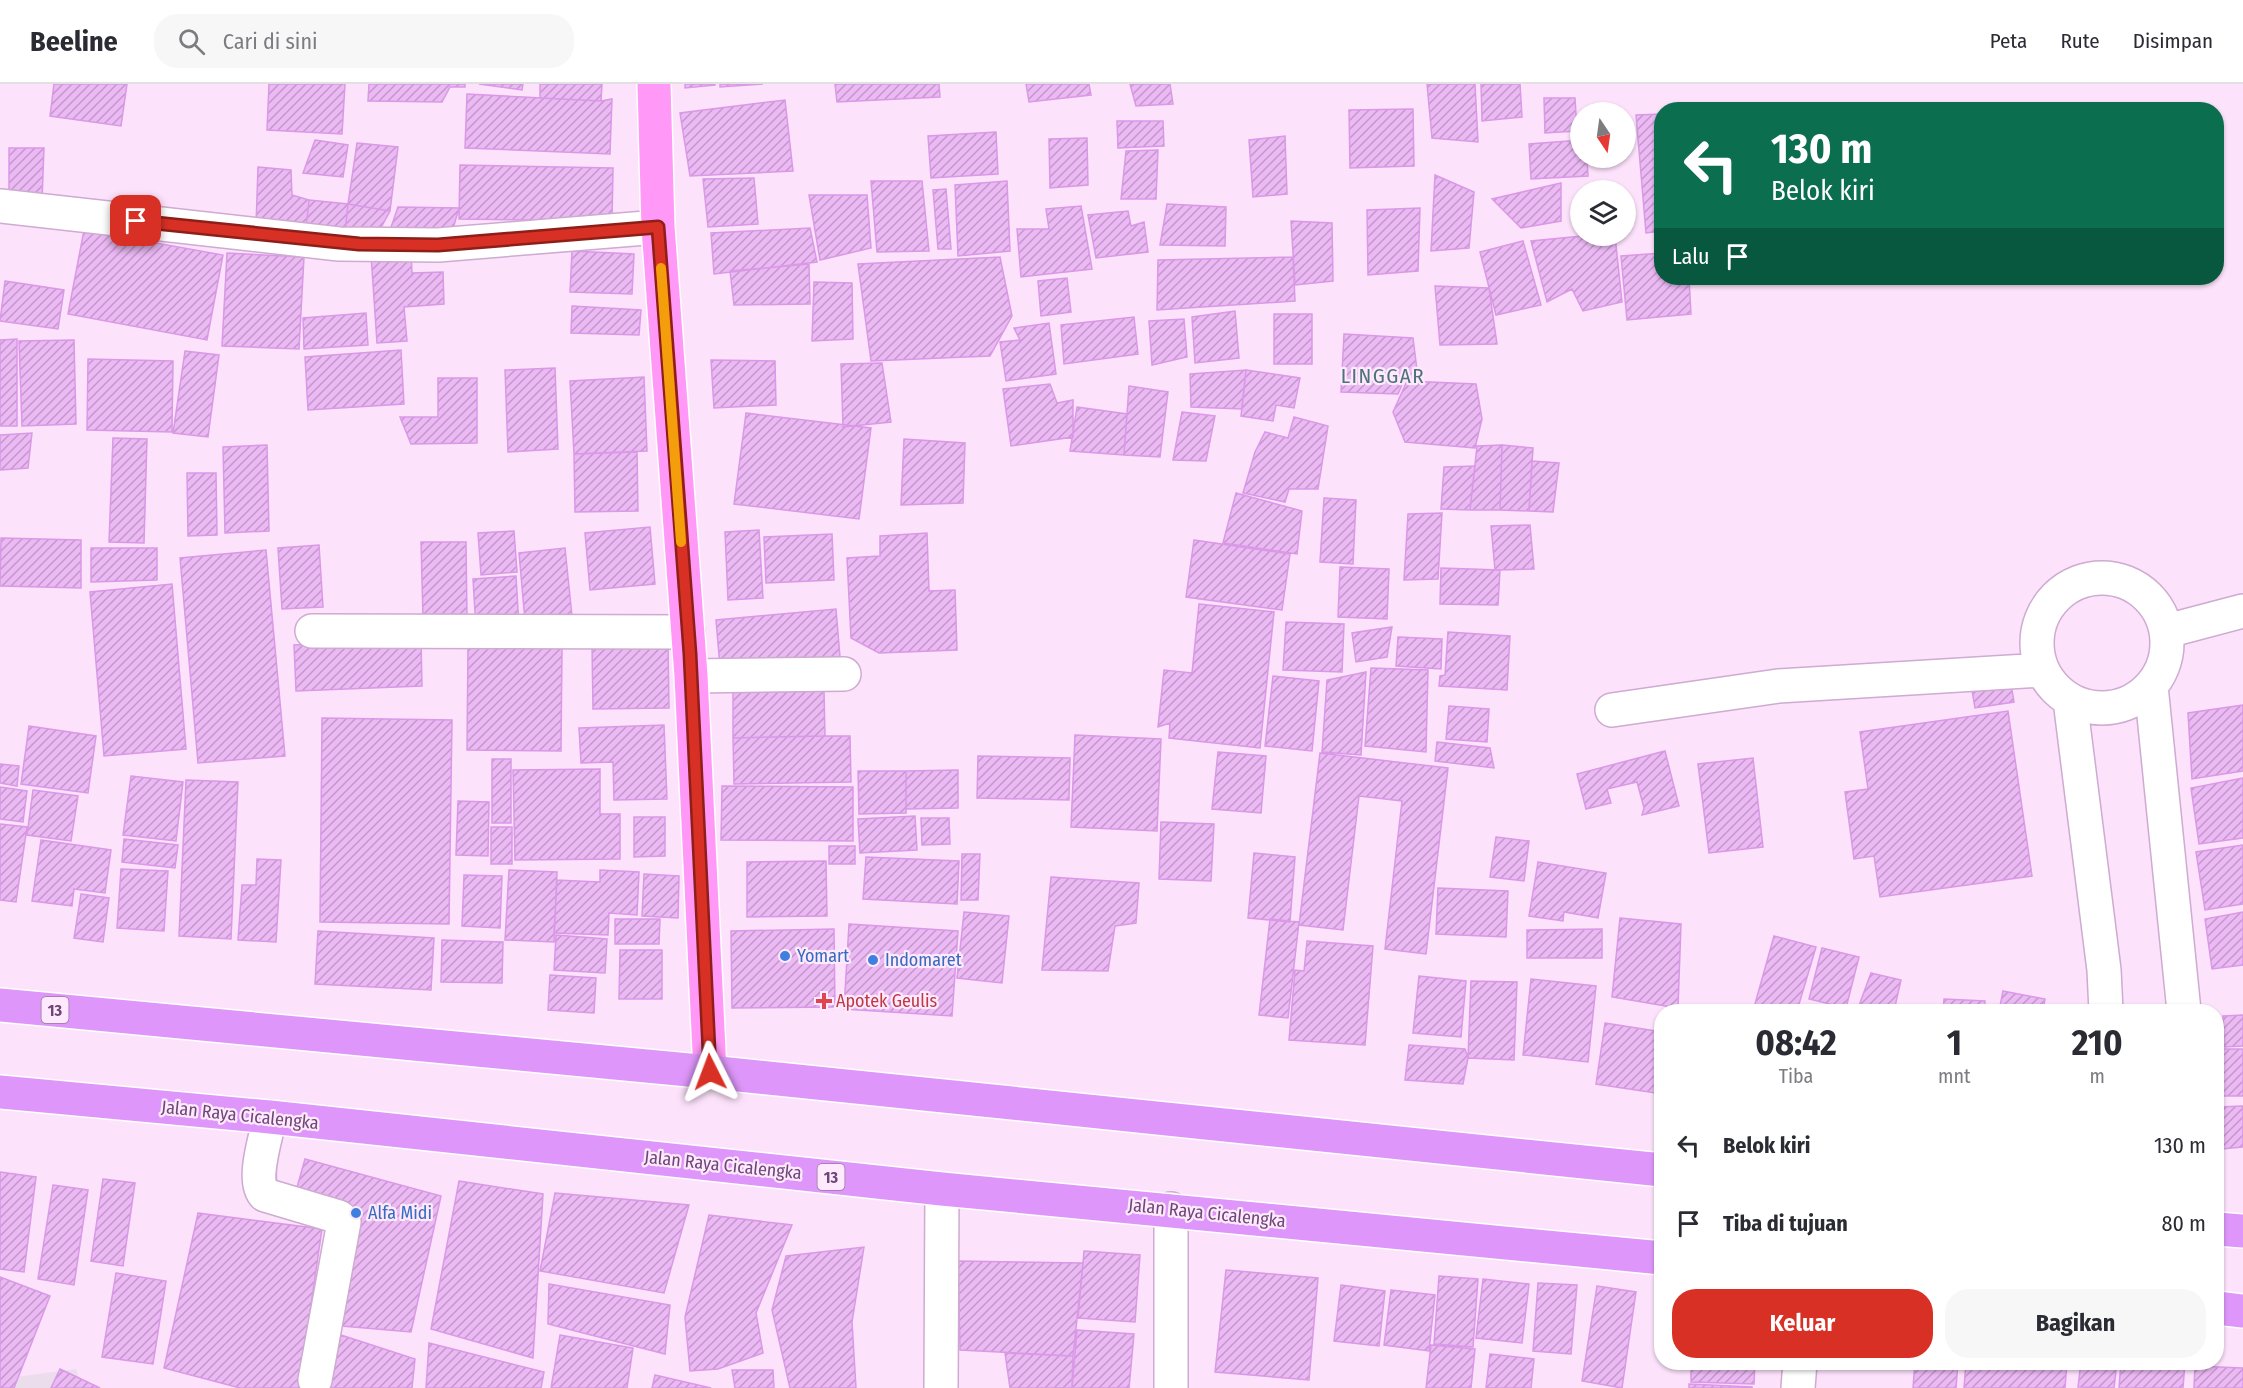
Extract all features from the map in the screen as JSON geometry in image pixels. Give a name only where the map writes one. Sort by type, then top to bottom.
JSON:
[{"type":"highway","name":"13","points":[[0,1005],[710,1072],[1654,1169]]},
{"type":"highway","name":"Jalan Raya Cicalengka","points":[[0,1092],[270,1117],[942,1189],[1171,1209],[1654,1257]]},
{"type":"highway","points":[[2224,1230],[2243,1232]]},
{"type":"highway","points":[[2224,1309],[2243,1311]]},
{"type":"main road","points":[[654,84],[658,227],[691,676],[710,1072]]},
{"type":"street","points":[[0,206],[339,244],[438,245],[658,227]]},
{"type":"street","points":[[2092,578],[2112,578],[2131,584],[2148,596],[2160,612],[2167,631],[2167,651],[2161,670],[2151,686],[2133,700],[2113,707],[2091,707],[2070,700],[2053,687],[2042,670],[2036,651],[2037,631],[2043,611],[2056,596],[2073,584],[2092,578]]},
{"type":"street","points":[[2167,631],[2243,611]]},
{"type":"street","points":[[312,631],[688,632]]},
{"type":"street","points":[[1612,710],[1778,686],[2042,670]]},
{"type":"street","points":[[691,676],[844,674]]},
{"type":"street","points":[[2151,686],[2183,1004]]},
{"type":"street","points":[[2070,700],[2104,970],[2106,1004]]},
{"type":"street","points":[[270,1117],[258,1178],[259,1189],[265,1195],[339,1217],[344,1222],[315,1380]]},
{"type":"street","points":[[941,1388],[942,1189]]},
{"type":"street","points":[[1171,1209],[1171,1388]]},
{"type":"street","points":[[1798,1388],[1799,1370]]},
{"type":"shaded area","points":[[76,1369],[82,1388],[0,1388],[0,1379]]},
{"type":"building","points":[[54,84],[127,84],[121,126],[50,116]]},
{"type":"building","points":[[269,84],[345,84],[342,134],[267,130]]},
{"type":"building","points":[[369,84],[465,84],[465,87],[450,87],[442,102],[368,101]]},
{"type":"building","points":[[479,84],[523,84],[522,90]]},
{"type":"building","points":[[540,84],[602,84],[601,101],[540,98]]},
{"type":"building","points":[[685,84],[715,84],[715,85],[685,88]]},
{"type":"building","points":[[720,84],[763,84],[720,87]]},
{"type":"building","points":[[835,84],[939,84],[940,97],[837,102]]},
{"type":"building","points":[[1026,84],[1089,84],[1091,95],[1029,102]]},
{"type":"building","points":[[1130,84],[1170,84],[1173,104],[1136,106]]},
{"type":"building","points":[[1427,84],[1475,84],[1478,142],[1432,138]]},
{"type":"building","points":[[1481,84],[1520,84],[1522,117],[1482,121]]},
{"type":"building","points":[[467,94],[601,101],[612,99],[610,154],[465,148]]},
{"type":"building","points":[[1544,98],[1575,98],[1575,102],[1570,102],[1570,131],[1545,133]]},
{"type":"building","points":[[785,100],[793,171],[690,176],[680,113]]},
{"type":"building","points":[[1413,109],[1414,166],[1350,168],[1349,110]]},
{"type":"building","points":[[1654,114],[1654,232],[1646,233],[1636,115]]},
{"type":"building","points":[[1117,121],[1163,121],[1164,146],[1118,148]]},
{"type":"building","points":[[996,132],[998,174],[931,178],[928,136]]},
{"type":"building","points":[[1285,136],[1287,194],[1253,197],[1249,140]]},
{"type":"building","points":[[1087,138],[1088,185],[1050,188],[1049,139]]},
{"type":"building","points":[[315,140],[348,145],[343,177],[303,173]]},
{"type":"building","points":[[1570,141],[1570,168],[1588,168],[1588,176],[1531,179],[1529,144]]},
{"type":"building","points":[[357,143],[398,147],[390,211],[348,204]]},
{"type":"building","points":[[9,148],[44,148],[42,200],[9,199]]},
{"type":"building","points":[[1158,150],[1156,199],[1121,199],[1126,151]]},
{"type":"building","points":[[460,165],[613,168],[612,221],[459,219]]},
{"type":"building","points":[[258,167],[291,170],[292,195],[309,200],[306,228],[256,226]]},
{"type":"building","points":[[1435,175],[1474,192],[1469,248],[1431,251]]},
{"type":"building","points":[[754,178],[758,224],[708,227],[703,179]]},
{"type":"building","points":[[871,181],[922,181],[929,251],[877,252]]},
{"type":"building","points":[[1007,181],[1010,251],[958,256],[955,185]]},
{"type":"building","points":[[1561,183],[1561,221],[1521,228],[1492,199]]},
{"type":"building","points":[[946,189],[951,249],[938,249],[933,190]]},
{"type":"building","points":[[809,195],[867,195],[871,248],[820,260]]},
{"type":"building","points":[[309,200],[348,204],[345,232],[306,228]]},
{"type":"building","points":[[348,204],[390,211],[377,235],[345,232]]},
{"type":"building","points":[[1167,204],[1226,207],[1225,246],[1160,245]]},
{"type":"building","points":[[1081,206],[1092,269],[1021,277],[1017,229],[1049,229],[1046,209]]},
{"type":"building","points":[[398,207],[459,208],[451,236],[388,236]]},
{"type":"building","points":[[1420,208],[1418,271],[1368,275],[1367,210]]},
{"type":"building","points":[[1128,211],[1131,226],[1144,222],[1148,252],[1096,258],[1088,215]]},
{"type":"building","points":[[1291,221],[1332,223],[1333,281],[1295,285]]},
{"type":"building","points":[[810,228],[817,262],[714,274],[711,233]]},
{"type":"building","points":[[84,230],[223,255],[207,340],[68,314]]},
{"type":"building","points":[[1570,237],[1570,246],[1616,246],[1622,302],[1583,311],[1572,289],[1547,302],[1531,241]]},
{"type":"building","points":[[1523,241],[1541,305],[1496,315],[1480,252]]},
{"type":"building","points":[[572,251],[634,254],[632,294],[570,292]]},
{"type":"building","points":[[411,252],[412,273],[443,272],[444,304],[404,307],[407,341],[377,343],[371,255]]},
{"type":"building","points":[[227,253],[304,257],[299,349],[222,346]]},
{"type":"building","points":[[1654,254],[1654,285],[1689,285],[1691,314],[1627,320],[1621,256]]},
{"type":"building","points":[[1000,257],[1012,316],[990,356],[871,361],[858,264]]},
{"type":"building","points":[[1293,257],[1295,301],[1157,310],[1158,260]]},
{"type":"building","points":[[809,264],[810,304],[734,305],[730,271]]},
{"type":"building","points":[[1067,278],[1071,312],[1041,316],[1038,281]]},
{"type":"building","points":[[5,281],[64,290],[58,329],[0,321]]},
{"type":"building","points":[[814,282],[852,283],[853,339],[812,341]]},
{"type":"building","points":[[1435,286],[1489,288],[1497,344],[1440,345]]},
{"type":"building","points":[[572,306],[641,310],[639,335],[571,333]]},
{"type":"building","points":[[1235,311],[1239,358],[1195,363],[1192,317]]},
{"type":"building","points":[[366,313],[368,345],[304,349],[303,318]]},
{"type":"building","points":[[1274,314],[1312,314],[1312,364],[1274,364]]},
{"type":"building","points":[[1134,317],[1138,354],[1064,364],[1061,325]]},
{"type":"building","points":[[1184,319],[1187,357],[1152,365],[1149,321]]},
{"type":"building","points":[[1049,323],[1056,374],[1006,381],[1000,342],[1020,340],[1014,328]]},
{"type":"building","points":[[1344,334],[1413,338],[1418,378],[1405,378],[1398,394],[1341,392]]},
{"type":"building","points":[[17,339],[17,426],[0,426],[0,340]]},
{"type":"building","points":[[74,340],[76,424],[22,426],[19,341]]},
{"type":"building","points":[[401,350],[404,404],[308,410],[305,357]]},
{"type":"building","points":[[185,351],[219,355],[208,437],[173,433]]},
{"type":"building","points":[[88,359],[173,361],[172,432],[87,430]]},
{"type":"building","points":[[711,360],[775,361],[776,405],[714,408]]},
{"type":"building","points":[[882,363],[891,422],[843,427],[841,364]]},
{"type":"building","points":[[555,368],[558,449],[508,452],[505,370]]},
{"type":"building","points":[[1246,370],[1300,378],[1294,408],[1276,405],[1273,421],[1241,416]]},
{"type":"building","points":[[1246,370],[1242,409],[1191,407],[1190,374]]},
{"type":"building","points":[[644,377],[647,451],[574,454],[570,381]]},
{"type":"building","points":[[438,378],[477,378],[477,443],[411,444],[400,417],[438,417]]},
{"type":"building","points":[[1407,381],[1476,384],[1482,419],[1475,448],[1405,442],[1393,412]]},
{"type":"building","points":[[1050,384],[1057,403],[1073,400],[1073,437],[1011,446],[1003,389]]},
{"type":"building","points":[[1129,386],[1168,392],[1160,457],[1124,455]]},
{"type":"building","points":[[1077,407],[1127,414],[1124,455],[1070,451]]},
{"type":"building","points":[[1182,412],[1215,416],[1206,461],[1173,460]]},
{"type":"building","points":[[746,413],[871,428],[859,519],[734,504]]},
{"type":"building","points":[[1294,417],[1328,426],[1318,489],[1289,489],[1285,502],[1243,493],[1255,452],[1265,432],[1288,438]]},
{"type":"building","points":[[32,433],[28,468],[0,470],[0,435]]},
{"type":"building","points":[[113,438],[147,439],[144,543],[109,542]]},
{"type":"building","points":[[904,439],[965,443],[963,503],[901,505]]},
{"type":"building","points":[[267,445],[269,531],[225,533],[223,447]]},
{"type":"building","points":[[1502,445],[1533,448],[1529,511],[1500,510]]},
{"type":"building","points":[[1502,445],[1500,510],[1470,510],[1477,446]]},
{"type":"building","points":[[637,452],[638,511],[575,512],[574,454]]},
{"type":"building","points":[[1532,461],[1559,463],[1553,512],[1529,511]]},
{"type":"building","points":[[1475,466],[1470,510],[1441,509],[1444,467]]},
{"type":"building","points":[[187,473],[216,473],[217,535],[188,536]]},
{"type":"building","points":[[1236,493],[1302,511],[1297,554],[1223,543]]},
{"type":"building","points":[[1324,498],[1356,500],[1353,564],[1320,562]]},
{"type":"building","points":[[1442,513],[1438,579],[1404,580],[1408,514]]},
{"type":"building","points":[[1530,525],[1534,569],[1495,570],[1491,526]]},
{"type":"building","points":[[650,527],[655,584],[590,590],[585,533]]},
{"type":"building","points":[[759,530],[763,598],[728,600],[725,532]]},
{"type":"building","points":[[514,531],[517,572],[481,575],[478,533]]},
{"type":"building","points":[[927,533],[929,591],[955,590],[957,650],[879,653],[851,638],[847,558],[880,556],[880,536]]},
{"type":"building","points":[[832,534],[834,580],[766,583],[764,537]]},
{"type":"building","points":[[1,538],[81,540],[81,588],[0,586]]},
{"type":"building","points":[[1194,540],[1290,554],[1282,610],[1186,597]]},
{"type":"building","points":[[421,542],[466,542],[467,617],[423,618]]},
{"type":"building","points":[[319,545],[323,607],[282,609],[278,548]]},
{"type":"building","points":[[91,548],[157,548],[157,580],[91,582]]},
{"type":"building","points":[[565,548],[572,616],[525,621],[519,553]]},
{"type":"building","points":[[266,550],[285,756],[198,763],[180,558]]},
{"type":"building","points":[[1340,567],[1389,569],[1387,619],[1338,617]]},
{"type":"building","points":[[1441,568],[1500,570],[1498,605],[1440,604]]},
{"type":"building","points":[[516,576],[519,626],[476,629],[473,579]]},
{"type":"building","points":[[172,584],[186,749],[104,756],[90,592]]},
{"type":"building","points":[[1199,604],[1274,612],[1260,748],[1169,738],[1170,723],[1158,727],[1164,670],[1192,673]]},
{"type":"building","points":[[836,609],[840,657],[720,667],[716,620]]},
{"type":"building","points":[[1286,622],[1344,624],[1342,672],[1283,670]]},
{"type":"building","points":[[1392,627],[1387,657],[1356,662],[1352,633]]},
{"type":"building","points":[[1448,632],[1510,636],[1507,690],[1439,686],[1440,676],[1445,675]]},
{"type":"building","points":[[1398,637],[1442,639],[1441,669],[1396,666]]},
{"type":"building","points":[[421,640],[422,686],[296,691],[294,645]]},
{"type":"building","points":[[668,644],[669,708],[593,709],[592,646]]},
{"type":"building","points":[[468,645],[562,647],[561,751],[467,750]]},
{"type":"building","points":[[1371,668],[1428,670],[1426,752],[1365,746]]},
{"type":"building","points":[[1366,672],[1361,755],[1322,752],[1327,680]]},
{"type":"building","points":[[1273,676],[1319,681],[1312,751],[1265,746]]},
{"type":"building","points":[[2011,684],[2014,702],[1975,708],[1972,690]]},
{"type":"building","points":[[824,691],[825,736],[733,738],[733,692]]},
{"type":"building","points":[[2243,705],[2243,771],[2192,779],[2188,713]]},
{"type":"building","points":[[1449,706],[1489,709],[1487,742],[1446,739]]},
{"type":"building","points":[[2008,711],[2032,876],[1880,897],[1874,856],[1854,859],[1845,792],[1868,789],[1860,732]]},
{"type":"building","points":[[322,718],[452,720],[449,924],[320,922]]},
{"type":"building","points":[[664,725],[667,799],[614,800],[613,762],[581,763],[579,728]]},
{"type":"building","points":[[29,726],[96,736],[88,793],[21,784]]},
{"type":"building","points":[[1075,735],[1161,739],[1157,831],[1071,827]]},
{"type":"building","points":[[850,736],[851,782],[734,784],[733,738]]},
{"type":"building","points":[[1437,742],[1490,748],[1494,768],[1435,761]]},
{"type":"building","points":[[1665,751],[1679,806],[1642,815],[1644,808],[1637,782],[1607,789],[1611,803],[1586,809],[1577,774]]},
{"type":"building","points":[[1218,752],[1266,756],[1261,813],[1212,809]]},
{"type":"building","points":[[1320,753],[1448,768],[1426,954],[1385,949],[1402,801],[1359,796],[1343,930],[1299,925]]},
{"type":"building","points":[[978,756],[1070,758],[1069,800],[977,798]]},
{"type":"building","points":[[1753,758],[1763,847],[1709,853],[1698,764]]},
{"type":"building","points":[[492,759],[511,759],[511,823],[492,823]]},
{"type":"building","points":[[0,764],[19,766],[17,786],[0,783]]},
{"type":"building","points":[[600,769],[600,814],[620,814],[620,859],[515,860],[513,770]]},
{"type":"building","points":[[958,770],[958,808],[906,809],[906,771]]},
{"type":"building","points":[[858,771],[906,771],[906,813],[859,814]]},
{"type":"building","points":[[131,776],[183,782],[176,841],[123,835]]},
{"type":"building","points":[[2243,778],[2243,838],[2199,844],[2191,788]]},
{"type":"building","points":[[186,780],[238,782],[231,939],[179,936]]},
{"type":"building","points":[[722,786],[853,787],[853,841],[721,840]]},
{"type":"building","points":[[0,787],[27,791],[23,822],[0,819]]},
{"type":"building","points":[[33,790],[78,796],[71,841],[27,835]]},
{"type":"building","points":[[458,801],[489,802],[488,856],[456,855]]},
{"type":"building","points":[[915,816],[917,850],[860,853],[858,819]]},
{"type":"building","points":[[634,817],[665,817],[665,856],[634,857]]},
{"type":"building","points":[[921,818],[949,818],[950,844],[922,845]]},
{"type":"building","points":[[1161,822],[1214,824],[1211,881],[1159,879]]},
{"type":"building","points":[[0,824],[27,827],[16,902],[0,900]]},
{"type":"building","points":[[491,827],[512,827],[512,864],[491,864]]},
{"type":"building","points":[[1496,837],[1529,841],[1524,881],[1490,877]]},
{"type":"building","points":[[124,839],[178,845],[175,868],[122,862]]},
{"type":"building","points":[[41,840],[111,850],[105,893],[74,889],[72,906],[32,901]]},
{"type":"building","points":[[2243,845],[2243,904],[2205,910],[2196,852]]},
{"type":"building","points":[[829,846],[855,846],[855,864],[829,864]]},
{"type":"building","points":[[1254,853],[1295,857],[1290,922],[1248,918]]},
{"type":"building","points":[[962,854],[980,854],[978,900],[961,900]]},
{"type":"building","points":[[866,857],[959,861],[957,904],[863,899]]},
{"type":"building","points":[[257,859],[281,860],[276,942],[238,940],[242,885],[256,885]]},
{"type":"building","points":[[826,861],[827,916],[747,917],[747,862]]},
{"type":"building","points":[[1538,862],[1606,873],[1598,918],[1564,912],[1563,921],[1529,916]]},
{"type":"building","points":[[121,869],[168,871],[164,931],[117,928]]},
{"type":"building","points":[[509,870],[557,872],[554,942],[505,940]]},
{"type":"building","points":[[600,870],[639,872],[637,915],[609,913],[608,935],[554,933],[557,880],[600,882]]},
{"type":"building","points":[[644,874],[679,876],[678,918],[642,916]]},
{"type":"building","points":[[464,875],[502,876],[500,928],[462,926]]},
{"type":"building","points":[[1051,877],[1139,883],[1136,923],[1115,926],[1108,971],[1042,970]]},
{"type":"building","points":[[1438,888],[1508,891],[1506,937],[1436,934]]},
{"type":"building","points":[[81,894],[109,898],[103,942],[74,938]]},
{"type":"building","points":[[964,912],[1009,916],[1002,983],[957,978]]},
{"type":"building","points":[[2243,912],[2243,965],[2212,969],[2205,919]]},
{"type":"building","points":[[1620,918],[1681,924],[1678,1004],[1654,1004],[1612,997]]},
{"type":"building","points":[[615,919],[660,919],[659,944],[615,944]]},
{"type":"building","points":[[1270,919],[1299,922],[1288,1018],[1259,1015]]},
{"type":"building","points":[[849,924],[958,931],[952,1016],[844,1009]]},
{"type":"building","points":[[834,929],[835,1007],[732,1008],[731,931]]},
{"type":"building","points":[[1602,929],[1602,958],[1527,958],[1527,930]]},
{"type":"building","points":[[318,931],[434,938],[431,990],[315,984]]},
{"type":"building","points":[[556,935],[607,939],[605,973],[554,970]]},
{"type":"building","points":[[1774,936],[1816,947],[1799,1004],[1755,1004]]},
{"type":"building","points":[[442,940],[503,942],[502,983],[441,982]]},
{"type":"building","points":[[1307,941],[1373,946],[1365,1045],[1289,1040],[1295,970],[1304,971]]},
{"type":"building","points":[[1822,948],[1859,957],[1847,1004],[1830,1004],[1809,999]]},
{"type":"building","points":[[620,950],[662,950],[662,999],[619,999]]},
{"type":"building","points":[[1871,973],[1901,980],[1896,1004],[1860,1004]]},
{"type":"building","points":[[550,975],[596,978],[594,1013],[548,1010]]},
{"type":"building","points":[[1419,976],[1466,981],[1461,1037],[1413,1033]]},
{"type":"building","points":[[1531,979],[1596,986],[1588,1062],[1523,1055]]},
{"type":"building","points":[[1471,981],[1517,982],[1514,1060],[1468,1058]]},
{"type":"building","points":[[2003,991],[2045,999],[2044,1004],[2000,1004]]},
{"type":"building","points":[[1944,999],[1985,1001],[1985,1004],[1944,1004]]},
{"type":"building","points":[[2243,1015],[2243,1046],[2224,1047],[2224,1016]]},
{"type":"building","points":[[1605,1023],[1654,1031],[1654,1093],[1596,1084]]},
{"type":"building","points":[[1409,1045],[1465,1049],[1468,1058],[1463,1084],[1405,1080]]},
{"type":"building","points":[[2224,1049],[2243,1049],[2243,1096],[2224,1096]]},
{"type":"building","points":[[2243,1106],[2243,1147],[2224,1149],[2224,1107]]},
{"type":"building","points":[[305,1159],[441,1196],[411,1332],[342,1326],[361,1213],[296,1191]]},
{"type":"building","points":[[0,1172],[36,1177],[24,1272],[0,1269]]},
{"type":"building","points":[[103,1179],[135,1183],[123,1266],[91,1261]]},
{"type":"building","points":[[459,1181],[543,1194],[533,1358],[431,1329]]},
{"type":"building","points":[[53,1185],[88,1190],[74,1285],[38,1279]]},
{"type":"building","points":[[555,1193],[689,1205],[664,1293],[540,1271]]},
{"type":"building","points":[[198,1213],[322,1229],[299,1388],[240,1388],[164,1368]]},
{"type":"building","points":[[709,1215],[792,1225],[756,1313],[763,1353],[718,1369],[690,1371],[685,1317]]},
{"type":"building","points":[[864,1247],[852,1322],[856,1388],[790,1388],[772,1310],[786,1256]]},
{"type":"building","points":[[1084,1251],[1140,1255],[1135,1322],[1078,1318]]},
{"type":"building","points":[[958,1261],[1083,1263],[1073,1356],[960,1350]]},
{"type":"building","points":[[1226,1270],[1318,1278],[1309,1380],[1215,1372]]},
{"type":"building","points":[[116,1273],[166,1281],[153,1364],[102,1357]]},
{"type":"building","points":[[1439,1276],[1478,1279],[1473,1347],[1434,1344]]},
{"type":"building","points":[[0,1277],[50,1296],[14,1388],[0,1388]]},
{"type":"building","points":[[1483,1279],[1529,1284],[1522,1343],[1476,1338]]},
{"type":"building","points":[[1538,1283],[1577,1285],[1571,1354],[1533,1351]]},
{"type":"building","points":[[549,1284],[670,1305],[665,1354],[548,1324]]},
{"type":"building","points":[[1341,1285],[1385,1291],[1379,1346],[1334,1341]]},
{"type":"building","points":[[1597,1286],[1636,1292],[1622,1388],[1582,1381]]},
{"type":"building","points":[[1391,1290],[1435,1295],[1429,1351],[1384,1345]]},
{"type":"building","points":[[1077,1330],[1134,1334],[1129,1388],[1072,1388]]},
{"type":"building","points":[[341,1335],[415,1359],[412,1388],[329,1388]]},
{"type":"building","points":[[560,1335],[633,1348],[627,1388],[551,1388]]},
{"type":"building","points":[[429,1343],[544,1372],[541,1388],[426,1388]]},
{"type":"building","points":[[1431,1345],[1475,1349],[1471,1388],[1426,1388]]},
{"type":"building","points":[[1005,1353],[1073,1356],[1072,1388],[1010,1388]]},
{"type":"building","points":[[1490,1354],[1534,1359],[1531,1388],[1486,1388]]},
{"type":"building","points":[[2243,1368],[2243,1388],[2194,1388],[2195,1370]]},
{"type":"building","points":[[60,1369],[100,1388],[51,1388]]},
{"type":"building","points":[[732,1370],[773,1370],[774,1388],[735,1388]]},
{"type":"building","points":[[1691,1370],[1755,1370],[1754,1384],[1691,1382]]},
{"type":"building","points":[[1914,1370],[1957,1370],[1956,1388],[1913,1388]]},
{"type":"building","points":[[1965,1370],[2066,1370],[2065,1388],[1964,1388]]},
{"type":"building","points":[[2080,1370],[2116,1370],[2114,1388],[2078,1387]]},
{"type":"building","points":[[2120,1370],[2184,1370],[2183,1388],[2119,1388]]},
{"type":"building","points":[[655,1375],[711,1388],[652,1388]]},
{"type":"building","points":[[1689,1384],[1752,1387],[1752,1388],[1689,1388]]},
{"type":"slow traffic","points":[[661,268],[681,542]]},
{"type":"place","name":"Yomart","points":[[785,956]]},
{"type":"place","name":"Indomaret","points":[[873,960]]},
{"type":"place","name":"Apotek Geulis","points":[[824,1001]]},
{"type":"place","name":"Alfa Midi","points":[[356,1213]]},
{"type":"district","name":"LINGGAR","points":[[1383,376]]},
{"type":"route","points":[[136,221],[339,244],[438,245],[658,227],[690,654],[710,1072]]}]
